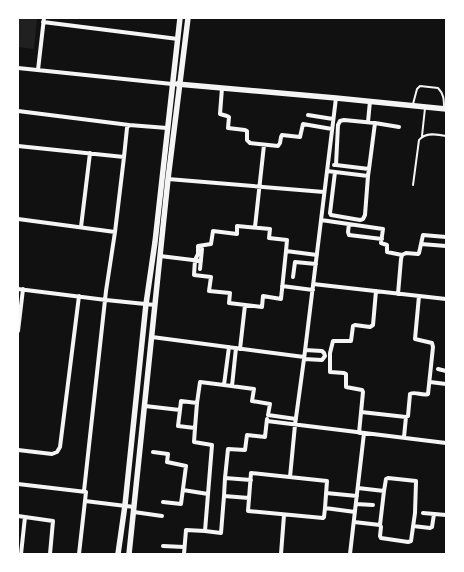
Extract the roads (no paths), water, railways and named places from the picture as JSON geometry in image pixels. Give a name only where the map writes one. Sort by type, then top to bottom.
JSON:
[{"type":"street","points":[[118,554],[125,505],[146,304],[155,242],[180,18]]},
{"type":"street","points":[[130,554],[168,179],[188,18]]},
{"type":"street","points":[[38,70],[44,20],[178,39]]},
{"type":"street","points":[[18,68],[172,84],[445,108]]},
{"type":"street","points":[[222,88],[220,114],[229,117],[228,128],[245,130],[248,132],[248,142],[276,146],[279,145],[282,135],[300,137],[303,124],[332,130]]},
{"type":"street","points":[[290,477],[295,425],[336,98]]},
{"type":"street","points":[[368,122],[370,101]]},
{"type":"street","points":[[18,111],[129,125],[167,128]]},
{"type":"street","points":[[308,115],[333,119]]},
{"type":"street","points":[[369,169],[335,165],[338,125],[340,121],[368,122],[399,126]]},
{"type":"street","points":[[335,172],[331,215],[360,220],[363,219],[365,215],[368,176],[375,123]]},
{"type":"street","points":[[79,554],[86,492],[84,491],[106,300],[127,128],[129,125]]},
{"type":"street","points":[[255,227],[264,145]]},
{"type":"street","points":[[18,146],[124,157]]},
{"type":"street","points":[[81,228],[90,153]]},
{"type":"street","points":[[327,171],[368,176]]},
{"type":"street","points":[[168,179],[324,192]]},
{"type":"street","points":[[18,219],[115,232]]},
{"type":"street","points":[[321,220],[383,229],[381,242],[387,245],[387,252],[402,255],[404,253],[419,254],[423,235],[446,237]]},
{"type":"street","points":[[349,224],[349,235],[382,239]]},
{"type":"street","points":[[237,226],[270,229],[269,238],[286,240],[286,251],[281,299],[263,296],[262,307],[229,304],[230,293],[209,291],[211,277],[194,275],[198,246],[211,244],[213,231],[237,234],[237,226]]},
{"type":"street","points":[[420,244],[446,246]]},
{"type":"street","points":[[200,269],[202,249]]},
{"type":"street","points":[[286,251],[317,255]]},
{"type":"street","points":[[398,294],[402,255]]},
{"type":"street","points":[[160,256],[201,261]]},
{"type":"street","points":[[293,277],[295,262],[316,264]]},
{"type":"street","points":[[313,284],[446,299]]},
{"type":"street","points":[[282,286],[313,290]]},
{"type":"street","points":[[18,331],[20,289],[106,300],[155,304]]},
{"type":"street","points":[[350,554],[358,488],[363,392],[362,390],[347,388],[345,385],[345,374],[330,372],[330,357],[332,340],[350,342],[353,326],[370,327],[373,325],[376,291]]},
{"type":"street","points":[[18,450],[52,454],[57,452],[60,447],[79,296]]},
{"type":"street","points":[[404,438],[410,394],[428,394],[430,382],[433,345],[432,343],[416,340],[415,336],[420,296]]},
{"type":"street","points":[[232,386],[245,305]]},
{"type":"street","points":[[152,338],[322,360],[325,356]]},
{"type":"street","points":[[224,385],[229,347]]},
{"type":"street","points":[[305,350],[324,352],[325,356],[330,357]]},
{"type":"street","points":[[438,370],[446,371]]},
{"type":"street","points":[[184,554],[186,530],[221,532],[228,449],[245,450],[247,435],[265,437],[270,404],[252,401],[254,389],[200,382],[194,442],[212,445],[205,531]]},
{"type":"street","points":[[430,382],[446,384]]},
{"type":"street","points":[[195,428],[178,426],[181,401],[197,403]]},
{"type":"street","points":[[145,406],[180,410]]},
{"type":"street","points":[[135,411],[144,413]]},
{"type":"street","points":[[361,412],[406,417]]},
{"type":"street","points":[[268,415],[296,420]]},
{"type":"street","points":[[267,421],[446,443]]},
{"type":"street","points":[[153,452],[168,454],[167,462],[186,466],[181,504],[163,502]]},
{"type":"street","points":[[251,473],[328,481],[324,517],[248,511],[251,480],[251,473]]},
{"type":"street","points":[[225,478],[251,480]]},
{"type":"street","points":[[386,479],[416,481],[411,541],[408,542],[380,538],[380,525],[386,479]]},
{"type":"street","points":[[18,484],[84,491]]},
{"type":"street","points":[[358,488],[384,491]]},
{"type":"street","points":[[183,490],[208,494]]},
{"type":"street","points":[[326,493],[357,496]]},
{"type":"street","points":[[224,496],[249,498]]},
{"type":"street","points":[[85,501],[125,505],[134,509],[162,516]]},
{"type":"street","points":[[356,504],[373,506]]},
{"type":"street","points":[[325,508],[355,512]]},
{"type":"street","points":[[423,513],[446,515]]},
{"type":"street","points":[[413,526],[432,527],[434,514]]},
{"type":"street","points":[[281,554],[284,515]]},
{"type":"street","points":[[18,516],[54,521],[50,554]]},
{"type":"street","points":[[21,554],[25,517]]},
{"type":"street","points":[[354,522],[380,525]]},
{"type":"street","points":[[163,546],[184,547]]},
{"type":"lane","points":[[412,105],[418,89],[420,86],[424,86],[438,88],[442,94],[445,108]]},
{"type":"lane","points":[[413,185],[419,140],[422,136],[425,106]]},
{"type":"lane","points":[[422,136],[436,134],[446,136]]}]
